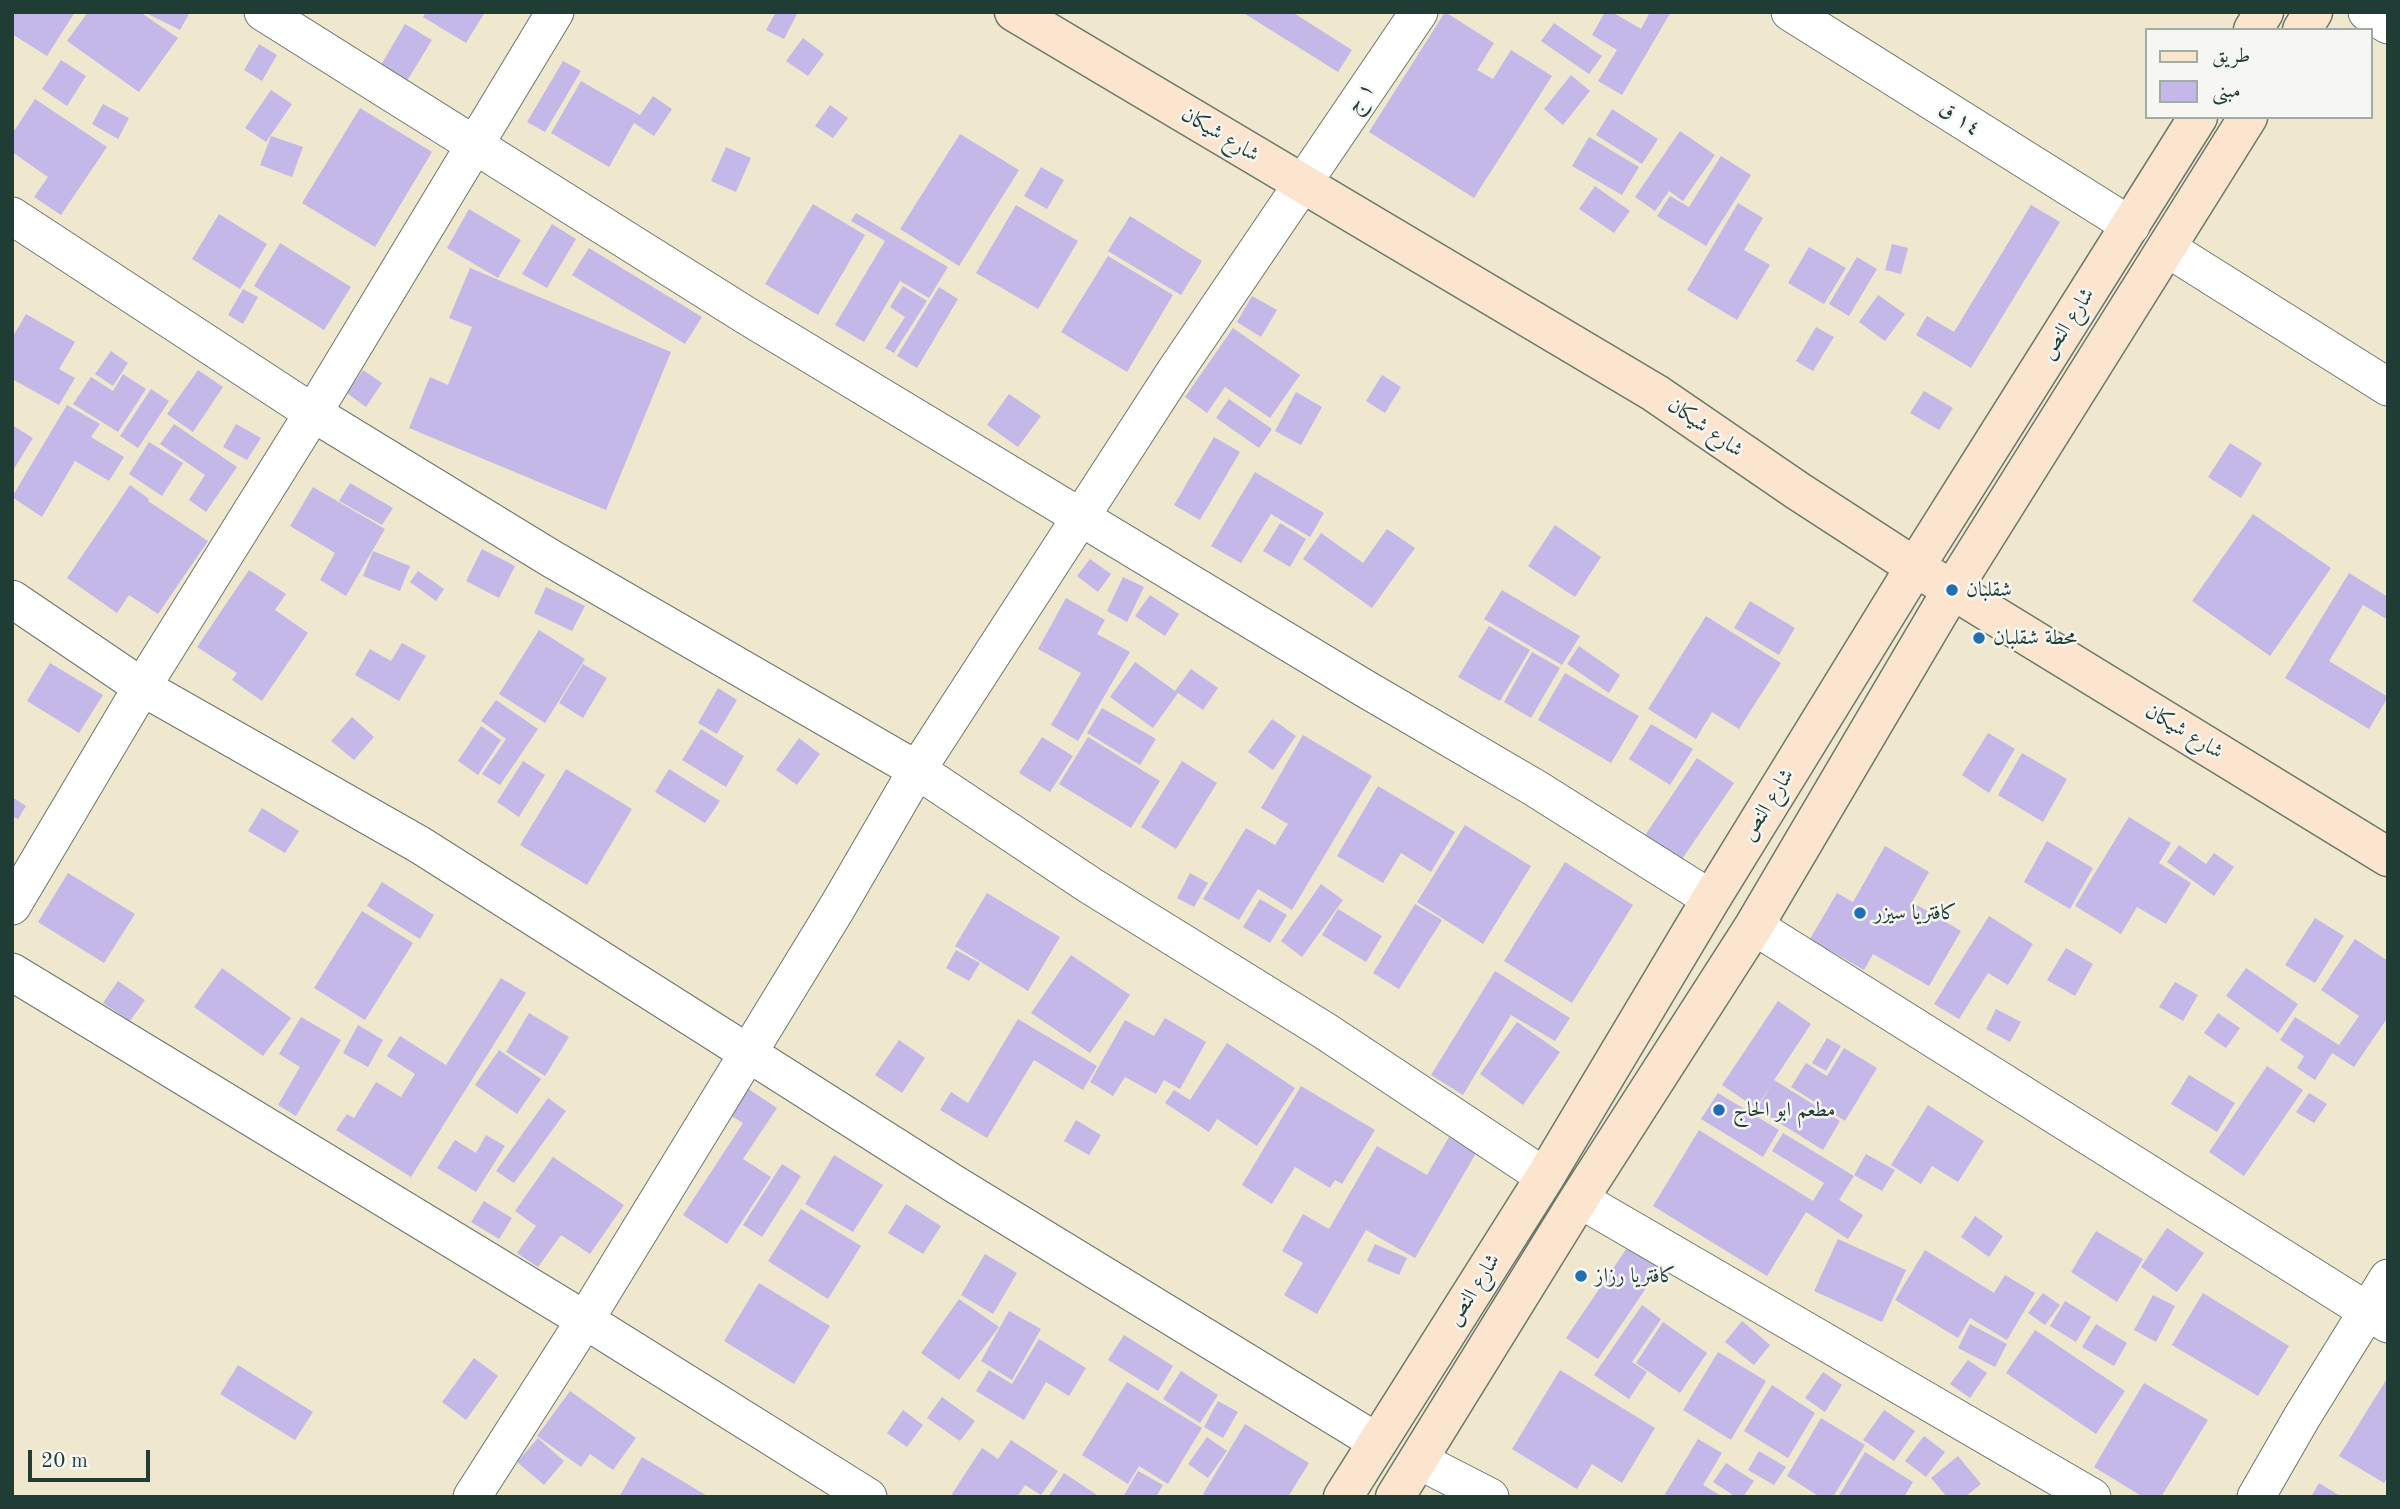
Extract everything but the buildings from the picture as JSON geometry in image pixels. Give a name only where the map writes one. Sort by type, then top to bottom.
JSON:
[{"type":"main road","points":[[2254,28],[2264,12]]},
{"type":"main road","points":[[2303,28],[2313,12]]},
{"type":"main road","name":"شارع شيكان","points":[[1035,18],[1301,183],[1655,393],[1915,567],[2388,857]]},
{"type":"main road","name":"شارع النص","points":[[1343,1497],[1545,1177],[1711,899],[1915,567],[2197,119]]},
{"type":"main road","name":"شارع النص","points":[[1395,1497],[1483,1359],[1579,1199],[1754,926],[1952,590],[2247,119]]},
{"type":"street","points":[[263,12],[747,316],[1535,788],[1711,899]]},
{"type":"street","points":[[12,906],[142,687],[313,413],[555,12]]},
{"type":"street","name":"١ ج","points":[[472,1497],[585,1320],[838,906],[917,771],[1081,516],[1301,183],[1419,12]]},
{"type":"street","name":"١٤ ق","points":[[1790,12],[2130,226]]},
{"type":"street","points":[[2367,12],[2388,25]]},
{"type":"street","points":[[12,216],[313,413],[552,559],[917,771],[1091,886],[1325,1031],[1545,1177]]},
{"type":"street","points":[[2167,248],[2388,387]]},
{"type":"street","points":[[12,600],[142,687],[419,845],[747,1054],[1153,1307],[1377,1442]]},
{"type":"street","points":[[1754,926],[2377,1318]]},
{"type":"street","points":[[12,972],[585,1320],[868,1497]]},
{"type":"street","points":[[1579,1199],[2092,1497]]},
{"type":"street","points":[[2256,1497],[2302,1417],[2377,1318],[2388,1278]]},
{"type":"street","points":[[1418,1460],[1490,1497]]},
{"type":"place","name":"شقلبان","points":[[1952,590]]},
{"type":"place","name":"محطة شقلبان","points":[[1979,638]]},
{"type":"place","name":"كافتريا سيزر","points":[[1860,913]]},
{"type":"place","name":"مطعم ابو الحاج","points":[[1719,1110]]},
{"type":"place","name":"كافتريا رزاز","points":[[1581,1276]]}]
